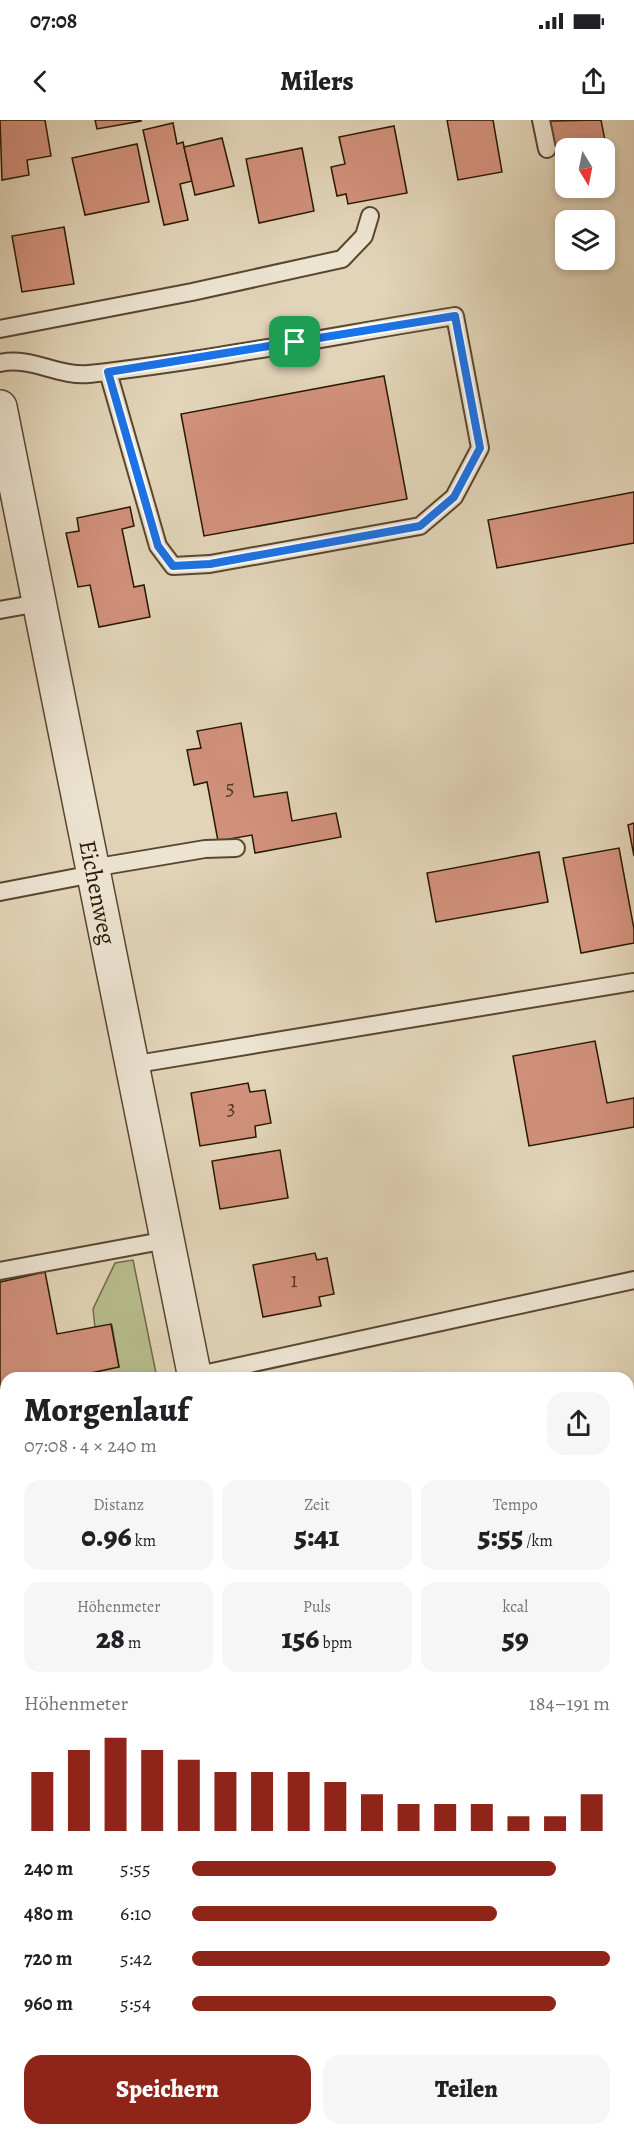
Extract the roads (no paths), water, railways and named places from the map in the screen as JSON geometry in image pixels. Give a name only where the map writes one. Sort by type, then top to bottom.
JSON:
[{"type":"street","name":"Eichenweg","points":[[0,406],[193,1372]]},
{"type":"lane","points":[[541,120],[547,150]]},
{"type":"lane","points":[[0,328],[192,292],[342,259],[364,236],[370,216]]},
{"type":"lane","points":[[0,363],[16,360],[72,375],[108,372],[455,316],[480,448],[454,497],[420,526],[210,564],[173,566],[158,546],[108,372]]},
{"type":"lane","points":[[0,610],[39,603]]},
{"type":"lane","points":[[0,892],[205,849],[236,848]]},
{"type":"lane","points":[[131,1065],[633,982]]},
{"type":"lane","points":[[0,1271],[166,1240]]},
{"type":"lane","points":[[217,1372],[634,1280]]}]
